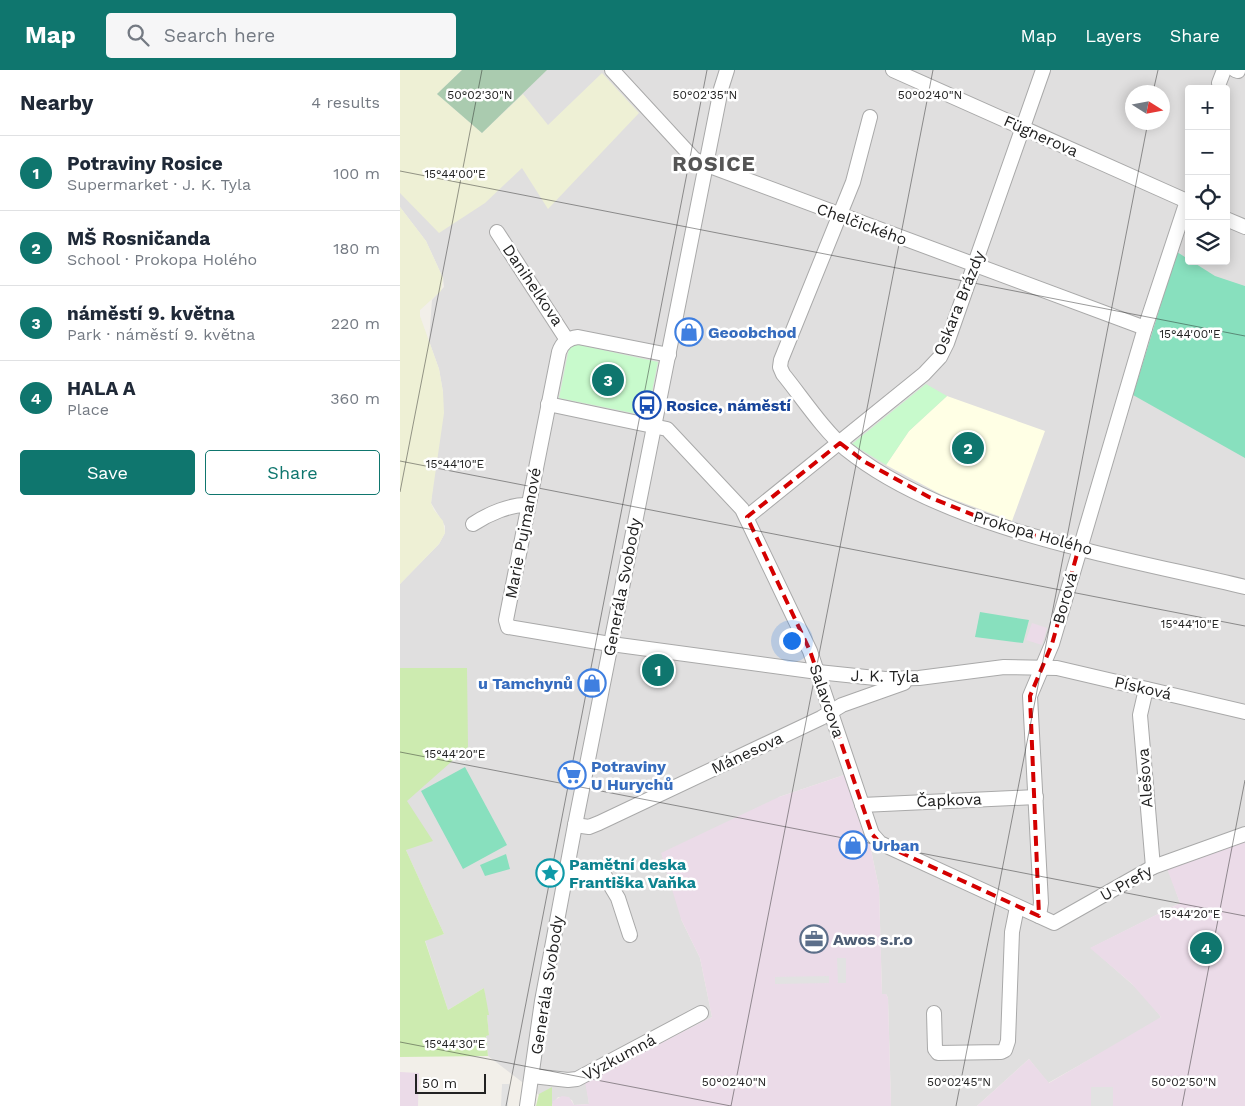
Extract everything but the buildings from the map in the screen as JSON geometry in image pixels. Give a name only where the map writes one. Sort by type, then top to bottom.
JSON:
[{"type":"street","name":"Chelčického","points":[[612,70],[694,159],[840,216],[1145,328]]},
{"type":"street","name":"Generála Svobody","points":[[527,1106],[544,992],[566,871],[727,70]]},
{"type":"street","name":"Fügnerova","points":[[893,70],[1185,200]]},
{"type":"street","name":"Oskara Brázdy","points":[[747,516],[924,374],[940,357],[975,265],[1043,70]]},
{"type":"street","name":"Prokopa Holého","points":[[870,117],[853,182],[780,367],[840,443],[865,462],[929,497],[1006,528],[1245,587]]},
{"type":"street","name":"Borová","points":[[1039,916],[1042,903],[1030,696],[1052,644],[1145,328],[1185,210]]},
{"type":"street","points":[[1228,220],[1245,227]]},
{"type":"street","name":"Danihelkova","points":[[497,232],[568,340]]},
{"type":"street","points":[[568,340],[585,338],[669,355]]},
{"type":"street","name":"Marie Pujmanové","points":[[568,340],[559,352],[528,505],[507,625],[512,629],[611,644]]},
{"type":"street","name":"Salavcova","points":[[548,404],[668,428],[675,434],[747,516],[818,672],[872,834],[877,840],[1039,916]]},
{"type":"street","points":[[473,524],[486,516],[518,505],[528,505]]},
{"type":"street","name":"J. K. Tyla","points":[[611,644],[818,672],[885,678],[919,678],[1004,667],[1041,668]]},
{"type":"street","name":"Písková","points":[[1041,668],[1067,670],[1245,712]]},
{"type":"street","name":"Mánesova","points":[[575,825],[589,827],[599,823],[821,718],[842,705],[919,678]]},
{"type":"street","name":"Alešova","points":[[1146,689],[1140,715],[1152,867]]},
{"type":"street","name":"Čapkova","points":[[862,805],[1036,797]]},
{"type":"street","name":"U Prefy","points":[[1039,916],[1054,924],[1057,923],[1152,867],[1245,834]]},
{"type":"street","points":[[566,871],[603,873],[618,898],[630,935]]},
{"type":"street","points":[[934,1013],[935,1049],[938,1053],[1001,1052],[1005,1050],[1008,1041],[1012,932],[1017,907]]},
{"type":"street","name":"Výzkumná","points":[[532,1076],[568,1080],[577,1079],[701,1013]]},
{"type":"highlighted area","points":[[840,443],[865,462],[929,497],[1006,528],[1079,547],[1052,644],[1030,696],[1039,916],[880,843],[872,834],[810,651],[747,517]]},
{"type":"shaded area","points":[[400,70],[1245,70],[1245,838],[1167,866],[1180,903],[1091,948],[1141,992],[1161,1017],[1154,1023],[1048,1083],[1029,1059],[977,1106],[891,1106],[888,998],[886,994],[882,995],[879,888],[871,850],[844,775],[779,797],[681,919],[700,958],[712,1017],[586,1082],[589,1104],[574,1105],[572,1100],[558,1097],[552,1105],[488,1056],[486,1035],[489,1035],[484,988],[448,1010],[425,940],[444,934],[406,850],[400,848],[400,584],[439,544],[445,533],[445,526],[431,503],[443,392],[439,369],[429,341],[432,300],[444,287],[443,278],[426,241],[400,207]]},
{"type":"shaded area","points":[[400,70],[462,70],[437,94],[482,133],[523,94],[548,125],[602,73],[639,113],[548,209],[522,168],[485,203],[439,233],[400,193]]},
{"type":"shaded area","points":[[462,70],[547,70],[482,133],[437,94]]},
{"type":"shaded area","points":[[400,207],[426,241],[443,278],[441,291],[420,310],[420,316],[439,369],[443,392],[444,413],[431,503],[443,521],[445,533],[439,544],[400,584]]},
{"type":"shaded area","points":[[947,396],[1045,431],[1012,521],[942,495],[886,465],[909,431]]},
{"type":"shaded area","points":[[1032,623],[1047,628],[1042,645],[1026,640]]},
{"type":"shaded area","points":[[844,775],[866,841],[872,846],[871,850],[879,888],[882,994],[886,994],[888,998],[891,1106],[552,1106],[553,1101],[562,1096],[569,1097],[574,1105],[589,1104],[585,1082],[712,1017],[700,958],[681,919],[661,853],[779,797]]},
{"type":"shaded area","points":[[1245,838],[1245,1106],[977,1106],[1029,1059],[1049,1083],[1161,1017],[1131,983],[1090,948],[1180,903],[1166,866]]},
{"type":"shaded area","points":[[837,958],[846,958],[846,983],[838,983]]},
{"type":"shaded area","points":[[829,976],[829,983],[775,984],[775,977]]},
{"type":"shaded area","points":[[400,1072],[419,1073],[418,1106],[400,1106]]},
{"type":"shaded area","points":[[502,1084],[509,1084],[508,1106],[501,1106]]},
{"type":"shaded area","points":[[1091,1087],[1113,1087],[1113,1106],[1091,1106]]},
{"type":"green space","points":[[1177,252],[1185,257],[1185,265],[1198,265],[1215,276],[1245,286],[1245,458],[1133,395]]},
{"type":"green space","points":[[570,343],[658,362],[647,416],[559,398]]},
{"type":"green space","points":[[926,384],[947,396],[909,431],[886,465],[852,444]]},
{"type":"green space","points":[[980,612],[1029,620],[1023,643],[975,637]]},
{"type":"green space","points":[[400,668],[467,668],[468,747],[407,801],[433,841],[406,850],[444,934],[425,941],[448,1010],[484,988],[489,1015],[487,1015],[489,1035],[486,1036],[488,1056],[400,1057]]},
{"type":"green space","points":[[465,767],[507,845],[463,869],[421,791]]},
{"type":"green space","points":[[506,854],[510,869],[485,876],[480,865]]},
{"type":"green space","points":[[552,1087],[552,1106],[536,1106],[539,1094]]},
{"type":"place","name":"Geoobchod","points":[[689,332]]},
{"type":"place","name":"náměstí 9. května","points":[[608,380]]},
{"type":"place","name":"Rosice, náměstí","points":[[647,405]]},
{"type":"place","name":"MŠ Rosničanda","points":[[968,448]]},
{"type":"place","name":"Potraviny Rosice","points":[[658,670]]},
{"type":"place","name":"u Tamchynů","points":[[592,683]]},
{"type":"place","name":"Potraviny U Hurychů","points":[[572,775]]},
{"type":"place","name":"Urban","points":[[853,845]]},
{"type":"place","name":"Pamětní deska Františka Vaňka","points":[[550,873]]},
{"type":"place","name":"Awos s.r.o","points":[[814,939]]},
{"type":"place","name":"HALA A","points":[[1206,948]]},
{"type":"district","name":"ROSICE","points":[[714,163]]}]
